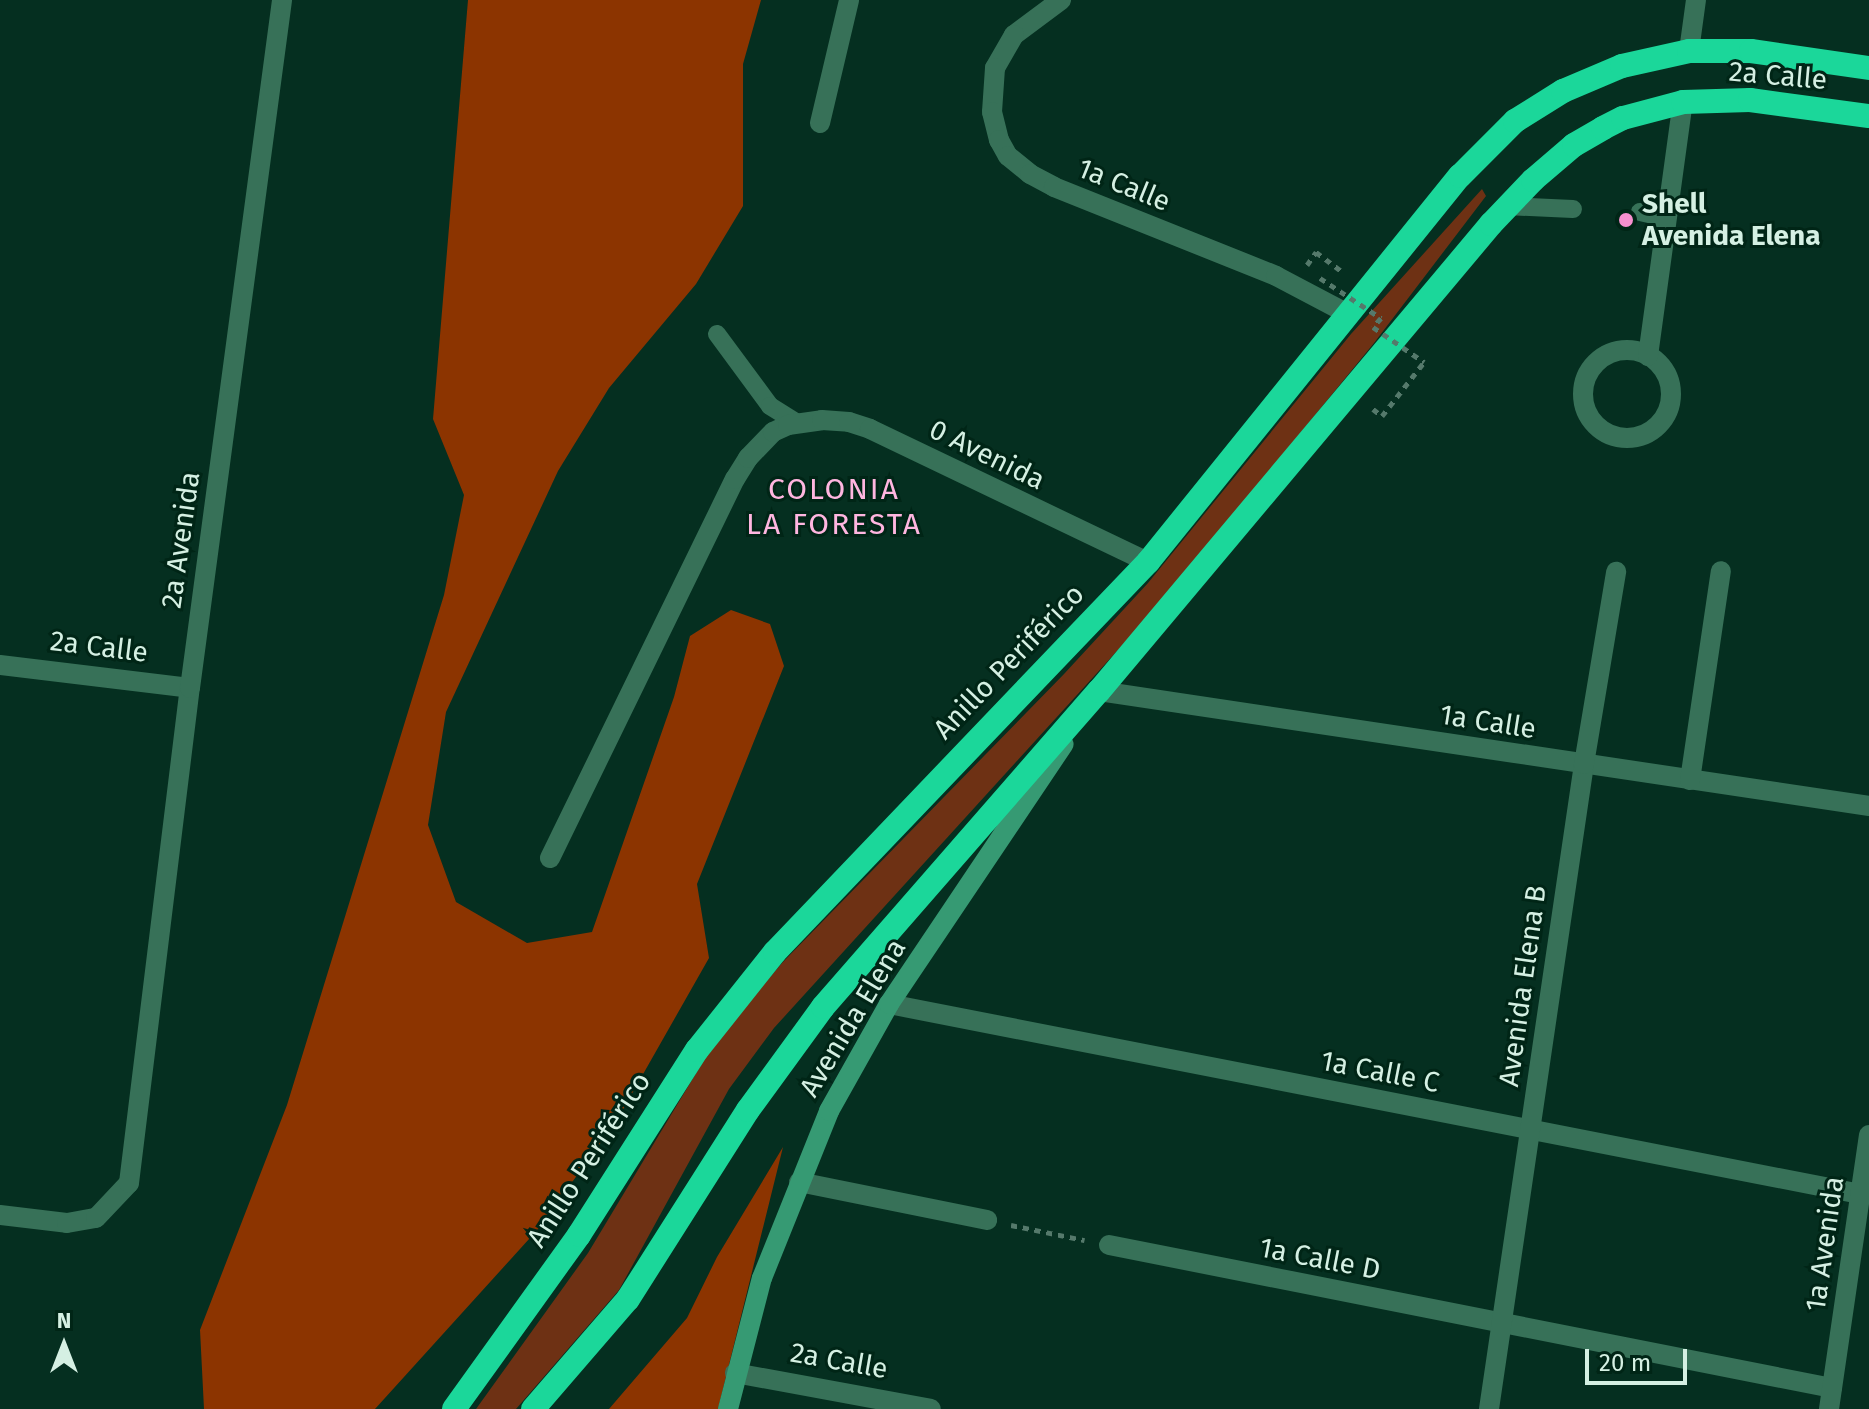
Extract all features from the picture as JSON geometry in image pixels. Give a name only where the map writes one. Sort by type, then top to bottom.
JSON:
[{"type":"highway","name":"2a Calle","points":[[1689,51],[1751,51],[1869,68]]},
{"type":"highway","name":"Anillo Periférico","points":[[454,1409],[579,1235],[697,1050],[765,963],[1148,562],[1460,176],[1515,121],[1563,91],[1622,66],[1689,51]]},
{"type":"highway","name":"2a Calle","points":[[1683,102],[1750,100],[1869,116]]},
{"type":"highway","points":[[533,1409],[628,1299],[748,1110],[823,1007],[1099,691],[1506,206],[1574,145],[1603,128],[1683,102]]},
{"type":"main road","name":"Avenida Elena","points":[[728,1409],[735,1373],[766,1266],[829,1111],[889,1004],[1099,691]]},
{"type":"street","name":"2a Avenida","points":[[0,1215],[67,1223],[96,1218],[129,1183],[190,688],[282,0]]},
{"type":"street","points":[[820,123],[849,0]]},
{"type":"street","name":"1a Calle","points":[[1061,0],[1023,26],[1005,46],[995,68],[991,99],[994,125],[1008,156],[1030,174],[1054,187],[1276,276],[1348,314]]},
{"type":"street","points":[[1689,51],[1696,0]]},
{"type":"street","points":[[1648,356],[1683,102]]},
{"type":"street","points":[[1620,351],[1648,356],[1660,364],[1671,390],[1671,405],[1665,418],[1642,436],[1614,436],[1601,429],[1585,406],[1587,377],[1594,365],[1620,351]]},
{"type":"street","name":"0 Avenida","points":[[797,423],[835,420],[870,429],[1148,562]]},
{"type":"street","points":[[550,858],[735,479],[748,458],[773,432],[797,423]]},
{"type":"street","points":[[1690,780],[1721,571]]},
{"type":"street","name":"Avenida Elena B","points":[[1489,1409],[1584,764],[1616,572]]},
{"type":"street","name":"2a Calle","points":[[0,665],[190,688]]},
{"type":"street","name":"1a Calle","points":[[1099,691],[1869,806]]},
{"type":"street","name":"1a Calle C","points":[[889,1004],[1860,1194]]},
{"type":"street","name":"1a Avenida","points":[[1829,1409],[1869,1135]]},
{"type":"street","points":[[799,1182],[987,1220]]},
{"type":"street","name":"1a Calle D","points":[[1109,1245],[1832,1388]]},
{"type":"street","name":"2a Calle","points":[[735,1373],[931,1409]]},
{"type":"lane","points":[[1506,206],[1573,209]]},
{"type":"lane","points":[[1640,212],[1667,218]]},
{"type":"lane","points":[[717,334],[770,406],[797,423]]},
{"type":"path","points":[[1355,267],[1348,277],[1316,252],[1306,267],[1381,318],[1373,327],[1424,362],[1382,416]]},
{"type":"path","points":[[987,1220],[1109,1245]]},
{"type":"shaded area","points":[[468,0],[761,0],[743,64],[743,206],[696,284],[609,388],[558,471],[446,712],[428,825],[456,902],[527,943],[592,932],[674,697],[690,636],[731,610],[770,624],[784,666],[697,884],[709,958],[617,1120],[539,1228],[375,1409],[204,1409],[200,1330],[287,1105],[444,595],[464,495],[433,419]]},
{"type":"shaded area","points":[[1482,189],[1486,196],[1374,343],[1167,596],[774,1028],[729,1089],[619,1290],[516,1409],[476,1409],[588,1253],[704,1060],[748,1003],[782,963],[1064,674],[1148,583],[1351,334]]},
{"type":"shaded area","points":[[783,1147],[718,1409],[609,1409],[687,1318],[717,1257]]},
{"type":"place","name":"Shell Avenida Elena","points":[[1626,220]]},
{"type":"district","name":"COLONIA LA FORESTA","points":[[834,506]]}]
